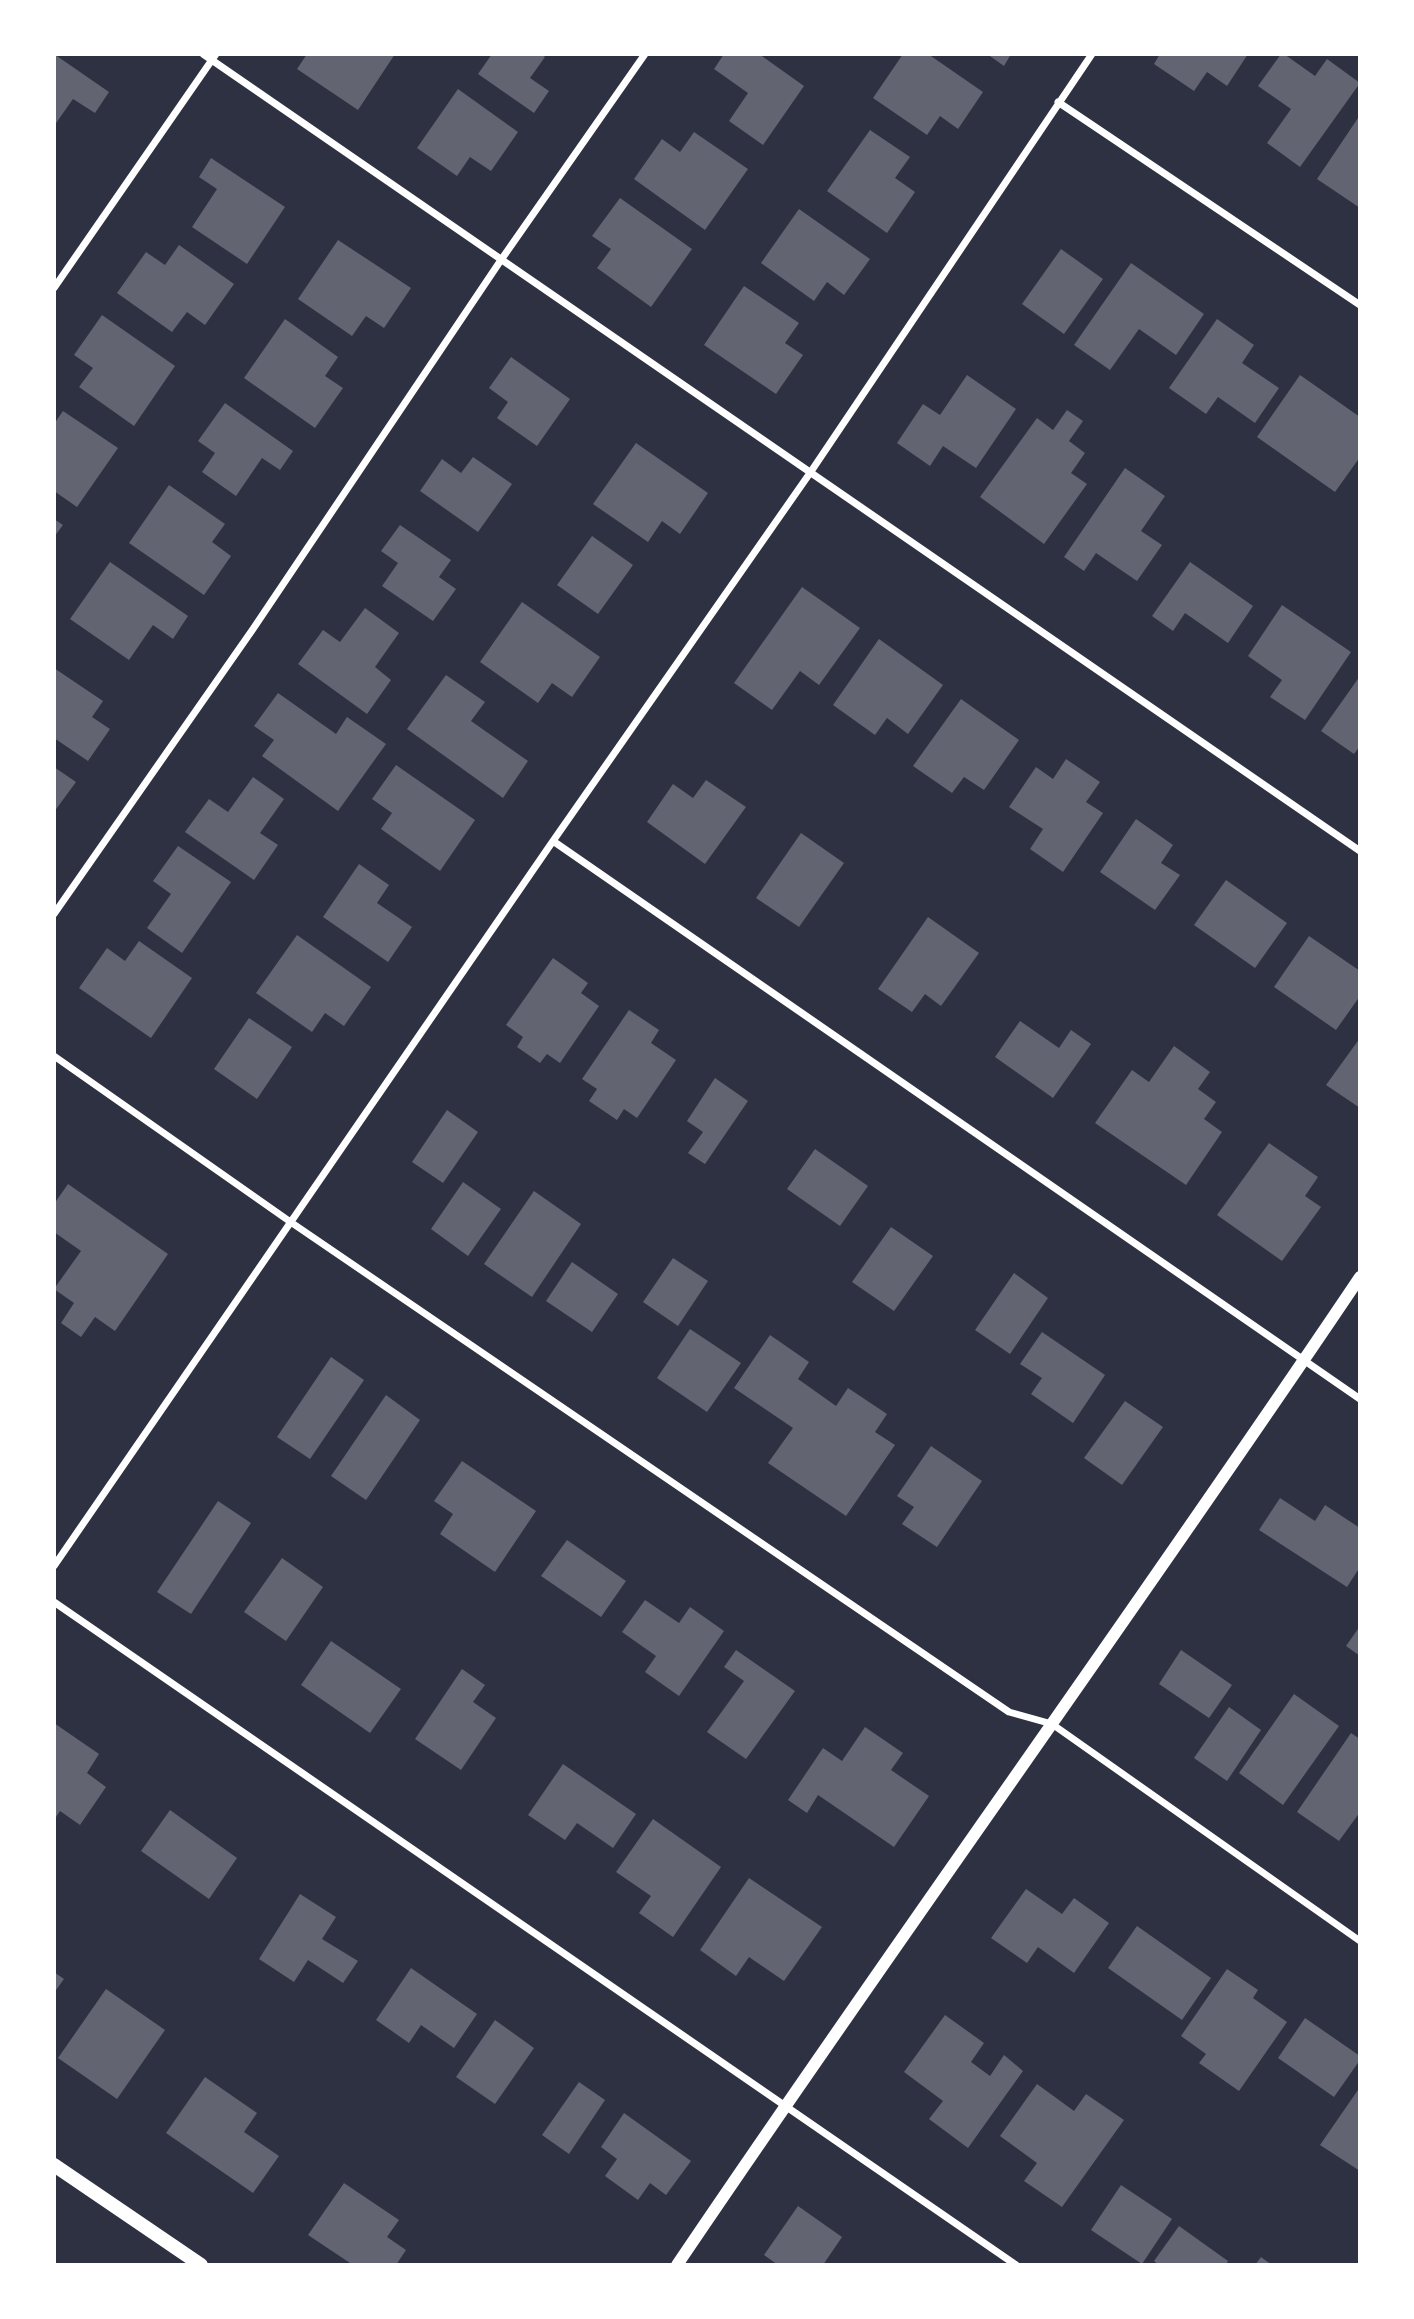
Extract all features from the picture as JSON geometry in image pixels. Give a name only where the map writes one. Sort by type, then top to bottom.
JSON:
[{"type":"main road","points":[[54,2165],[201,2265]]},
{"type":"street","points":[[203,54],[214,57],[501,260],[1360,851]]},
{"type":"street","points":[[54,914],[253,629],[501,260],[645,54]]},
{"type":"street","points":[[54,1566],[810,473],[1092,54]]},
{"type":"street","points":[[54,288],[214,57]]},
{"type":"street","points":[[1058,102],[1360,305]]},
{"type":"street","points":[[553,841],[1360,1399]]},
{"type":"street","points":[[54,1056],[292,1223],[1009,1712],[1052,1724],[1360,1941]]},
{"type":"street","points":[[677,2265],[785,2105],[1360,1277]]},
{"type":"street","points":[[54,1602],[1016,2265]]},
{"type":"building","points":[[54,54],[109,92],[95,113],[73,99],[54,126]]},
{"type":"building","points":[[307,54],[395,54],[358,110],[297,69]]},
{"type":"building","points":[[492,54],[541,54],[545,57],[530,78],[549,91],[534,113],[478,74]]},
{"type":"building","points":[[724,54],[759,54],[804,86],[763,145],[729,121],[748,93],[714,69]]},
{"type":"building","points":[[903,54],[928,54],[983,92],[958,129],[940,116],[927,135],[873,98]]},
{"type":"building","points":[[987,54],[1011,54],[1004,66]]},
{"type":"building","points":[[1160,54],[1248,54],[1227,86],[1207,72],[1194,91],[1154,64]]},
{"type":"building","points":[[1281,54],[1315,76],[1327,59],[1360,83],[1300,167],[1267,143],[1291,109],[1258,86]]},
{"type":"building","points":[[458,89],[518,132],[491,171],[470,157],[457,176],[417,148]]},
{"type":"building","points":[[1358,118],[1360,120],[1360,208],[1317,179]]},
{"type":"building","points":[[870,130],[910,157],[895,178],[915,192],[887,233],[827,191]]},
{"type":"building","points":[[694,132],[748,169],[705,230],[634,179],[662,139],[680,152]]},
{"type":"building","points":[[211,158],[285,207],[247,264],[192,227],[217,189],[199,177]]},
{"type":"building","points":[[620,198],[692,249],[651,307],[597,268],[611,249],[592,236]]},
{"type":"building","points":[[799,209],[870,259],[844,295],[827,282],[814,301],[761,263]]},
{"type":"building","points":[[338,240],[411,288],[384,328],[366,316],[352,336],[298,299]]},
{"type":"building","points":[[179,245],[234,284],[205,325],[187,312],[172,332],[117,293],[146,252],[165,265]]},
{"type":"building","points":[[1061,249],[1103,279],[1064,334],[1022,304]]},
{"type":"building","points":[[1131,263],[1204,314],[1176,355],[1139,329],[1110,370],[1074,345]]},
{"type":"building","points":[[744,286],[799,323],[785,343],[803,355],[776,394],[704,345]]},
{"type":"building","points":[[102,315],[175,366],[134,426],[79,387],[93,368],[74,355]]},
{"type":"building","points":[[285,319],[338,357],[325,376],[343,388],[315,428],[244,378]]},
{"type":"building","points":[[1217,319],[1254,345],[1242,363],[1279,388],[1255,423],[1218,397],[1206,414],[1169,388]]},
{"type":"building","points":[[511,357],[570,399],[537,446],[497,418],[508,402],[489,388]]},
{"type":"building","points":[[967,375],[1016,409],[976,468],[943,446],[930,466],[897,443],[923,404],[940,415]]},
{"type":"building","points":[[1300,375],[1360,417],[1360,457],[1335,492],[1257,437]]},
{"type":"building","points":[[225,403],[293,451],[280,470],[262,458],[236,496],[202,472],[215,453],[198,441]]},
{"type":"building","points":[[1067,410],[1083,421],[1069,441],[1085,453],[1071,473],[1087,484],[1044,544],[980,497],[1037,418],[1053,430]]},
{"type":"building","points":[[63,411],[118,448],[77,507],[54,491],[54,424]]},
{"type":"building","points":[[636,443],[708,493],[680,534],[662,521],[648,542],[593,504]]},
{"type":"building","points":[[473,457],[512,484],[478,532],[420,491],[442,459],[461,473]]},
{"type":"building","points":[[1125,468],[1165,496],[1141,531],[1162,545],[1137,581],[1096,553],[1084,571],[1064,557]]},
{"type":"building","points":[[169,485],[225,524],[212,542],[231,556],[204,595],[129,543]]},
{"type":"building","points":[[54,519],[63,525],[54,537]]},
{"type":"building","points":[[400,525],[451,560],[439,577],[456,589],[433,621],[382,586],[398,563],[381,551]]},
{"type":"building","points":[[592,536],[633,565],[598,614],[557,585]]},
{"type":"building","points":[[110,562],[188,616],[173,639],[153,625],[129,660],[70,619]]},
{"type":"building","points":[[1190,562],[1253,606],[1228,643],[1185,613],[1173,631],[1152,616]]},
{"type":"building","points":[[802,587],[860,628],[819,685],[800,671],[772,710],[734,683]]},
{"type":"building","points":[[522,602],[600,657],[572,697],[552,683],[538,703],[480,662]]},
{"type":"building","points":[[1282,605],[1351,652],[1305,720],[1270,697],[1282,680],[1248,656]]},
{"type":"building","points":[[365,608],[399,633],[375,667],[391,680],[367,714],[298,664],[323,630],[340,642]]},
{"type":"building","points":[[879,639],[943,685],[908,734],[887,718],[875,735],[833,705]]},
{"type":"building","points":[[54,668],[103,701],[92,717],[110,729],[88,761],[54,738]]},
{"type":"building","points":[[446,675],[485,702],[471,721],[528,761],[503,798],[407,729]]},
{"type":"building","points":[[1360,676],[1360,746],[1354,754],[1321,731]]},
{"type":"building","points":[[278,693],[336,734],[347,717],[386,744],[338,811],[262,756],[274,740],[254,726]]},
{"type":"building","points":[[961,699],[1019,740],[984,790],[964,777],[952,793],[913,766]]},
{"type":"building","points":[[1066,759],[1100,782],[1086,802],[1103,813],[1063,872],[1030,849],[1043,829],[1009,807],[1036,767],[1053,779]]},
{"type":"building","points":[[396,765],[475,820],[440,871],[381,829],[392,813],[372,799]]},
{"type":"building","points":[[54,767],[76,782],[54,812]]},
{"type":"building","points":[[253,777],[284,799],[260,833],[278,845],[254,880],[185,832],[209,799],[228,812]]},
{"type":"building","points":[[706,780],[746,807],[705,864],[647,822],[673,784],[693,798]]},
{"type":"building","points":[[1136,819],[1173,845],[1161,863],[1180,875],[1155,910],[1100,872]]},
{"type":"building","points":[[801,833],[844,863],[799,927],[756,898]]},
{"type":"building","points":[[178,846],[231,882],[182,953],[147,928],[171,894],[153,881]]},
{"type":"building","points":[[359,864],[389,885],[377,903],[412,927],[388,962],[323,917]]},
{"type":"building","points":[[1226,880],[1287,923],[1255,968],[1194,925]]},
{"type":"building","points":[[928,917],[979,953],[941,1006],[925,994],[912,1012],[878,989]]},
{"type":"building","points":[[297,935],[371,987],[344,1026],[325,1013],[312,1032],[256,993]]},
{"type":"building","points":[[1309,936],[1360,971],[1360,996],[1336,1030],[1274,987]]},
{"type":"building","points":[[139,941],[192,978],[151,1038],[79,988],[107,948],[125,961]]},
{"type":"building","points":[[553,958],[588,983],[581,993],[599,1006],[560,1063],[547,1054],[540,1063],[517,1047],[523,1037],[506,1025]]},
{"type":"building","points":[[629,1010],[659,1030],[651,1043],[676,1060],[637,1118],[624,1109],[617,1120],[589,1101],[597,1089],[582,1079]]},
{"type":"building","points":[[249,1018],[292,1047],[257,1099],[214,1069]]},
{"type":"building","points":[[1020,1021],[1059,1048],[1071,1030],[1091,1044],[1053,1098],[995,1057]]},
{"type":"building","points":[[1360,1038],[1360,1108],[1326,1085]]},
{"type":"building","points":[[1174,1046],[1210,1072],[1198,1089],[1216,1102],[1204,1119],[1222,1132],[1186,1185],[1095,1123],[1132,1070],[1149,1082]]},
{"type":"building","points":[[715,1078],[748,1101],[705,1164],[688,1153],[703,1132],[687,1121]]},
{"type":"building","points":[[447,1110],[478,1132],[443,1183],[412,1162]]},
{"type":"building","points":[[1269,1143],[1318,1177],[1305,1196],[1321,1207],[1282,1261],[1217,1215]]},
{"type":"building","points":[[815,1149],[868,1186],[840,1226],[787,1189]]},
{"type":"building","points":[[463,1182],[501,1209],[468,1256],[431,1229]]},
{"type":"building","points":[[68,1184],[168,1254],[115,1331],[95,1317],[81,1337],[61,1323],[74,1303],[54,1289],[81,1251],[54,1232],[54,1204]]},
{"type":"building","points":[[534,1191],[581,1224],[532,1297],[484,1264]]},
{"type":"building","points":[[891,1227],[933,1256],[894,1311],[852,1282]]},
{"type":"building","points":[[673,1258],[708,1281],[678,1326],[643,1302]]},
{"type":"building","points":[[572,1262],[618,1294],[592,1332],[546,1301]]},
{"type":"building","points":[[1014,1273],[1048,1298],[1010,1354],[975,1330]]},
{"type":"building","points":[[690,1329],[741,1363],[707,1412],[657,1378]]},
{"type":"building","points":[[1042,1332],[1105,1375],[1073,1423],[1031,1394],[1042,1378],[1020,1364]]},
{"type":"building","points":[[770,1335],[809,1362],[798,1379],[836,1406],[848,1388],[887,1414],[875,1432],[895,1445],[846,1516],[768,1463],[793,1428],[734,1388]]},
{"type":"building","points":[[331,1357],[364,1380],[310,1459],[277,1437]]},
{"type":"building","points":[[386,1395],[420,1420],[366,1500],[331,1476]]},
{"type":"building","points":[[1125,1401],[1163,1427],[1122,1485],[1084,1458]]},
{"type":"building","points":[[931,1446],[982,1481],[937,1547],[902,1524],[914,1507],[897,1496]]},
{"type":"building","points":[[462,1461],[536,1511],[495,1572],[440,1534],[453,1514],[434,1501]]},
{"type":"building","points":[[1280,1498],[1315,1521],[1325,1505],[1360,1528],[1360,1567],[1347,1587],[1259,1530]]},
{"type":"building","points":[[218,1501],[251,1523],[191,1614],[157,1592]]},
{"type":"building","points":[[567,1540],[626,1581],[601,1617],[541,1576]]},
{"type":"building","points":[[282,1558],[323,1587],[286,1641],[244,1612]]},
{"type":"building","points":[[645,1600],[679,1623],[690,1607],[724,1631],[679,1696],[645,1672],[656,1656],[622,1632]]},
{"type":"building","points":[[1360,1626],[1360,1656],[1346,1646]]},
{"type":"building","points":[[331,1641],[401,1689],[370,1733],[301,1685]]},
{"type":"building","points":[[736,1650],[795,1691],[746,1759],[707,1732],[744,1681],[724,1667]]},
{"type":"building","points":[[1181,1650],[1232,1685],[1209,1718],[1159,1684]]},
{"type":"building","points":[[462,1669],[485,1685],[473,1702],[496,1718],[461,1770],[415,1739]]},
{"type":"building","points":[[1294,1694],[1339,1726],[1283,1805],[1239,1773]]},
{"type":"building","points":[[1229,1707],[1261,1730],[1227,1781],[1194,1758]]},
{"type":"building","points":[[54,1723],[99,1754],[87,1773],[106,1787],[80,1825],[60,1811],[54,1820]]},
{"type":"building","points":[[865,1727],[903,1753],[891,1770],[929,1796],[894,1847],[818,1795],[807,1813],[788,1800],[823,1748],[842,1761]]},
{"type":"building","points":[[1351,1733],[1360,1739],[1360,1812],[1339,1841],[1297,1812]]},
{"type":"building","points":[[563,1764],[636,1814],[613,1848],[577,1823],[565,1840],[528,1815]]},
{"type":"building","points":[[170,1810],[237,1858],[209,1899],[141,1851]]},
{"type":"building","points":[[653,1819],[721,1867],[673,1937],[639,1913],[651,1896],[616,1872]]},
{"type":"building","points":[[749,1878],[822,1927],[784,1981],[749,1957],[736,1976],[700,1950]]},
{"type":"building","points":[[1026,1889],[1062,1914],[1074,1898],[1109,1923],[1074,1973],[1038,1947],[1027,1963],[991,1938]]},
{"type":"building","points":[[300,1894],[336,1917],[322,1939],[358,1961],[343,1983],[308,1960],[294,1982],[259,1959]]},
{"type":"building","points":[[1137,1926],[1211,1978],[1182,2020],[1108,1968]]},
{"type":"building","points":[[411,1968],[477,2014],[454,2048],[421,2025],[409,2043],[376,2020]]},
{"type":"building","points":[[1227,1969],[1258,1990],[1253,1998],[1287,2022],[1239,2091],[1199,2063],[1206,2054],[1181,2036]]},
{"type":"building","points":[[54,1972],[64,1979],[54,1993]]},
{"type":"building","points":[[106,1989],[165,2030],[117,2099],[58,2058]]},
{"type":"building","points":[[945,2015],[984,2043],[971,2062],[990,2076],[1004,2055],[1023,2071],[968,2148],[929,2119],[943,2101],[904,2072]]},
{"type":"building","points":[[1305,2018],[1360,2056],[1360,2060],[1334,2097],[1278,2058]]},
{"type":"building","points":[[495,2020],[534,2048],[495,2104],[456,2077]]},
{"type":"building","points":[[205,2077],[257,2113],[244,2132],[279,2156],[253,2193],[166,2133]]},
{"type":"building","points":[[579,2082],[605,2100],[569,2154],[542,2135]]},
{"type":"building","points":[[1037,2084],[1074,2111],[1086,2094],[1124,2120],[1062,2207],[1024,2181],[1037,2163],[1000,2136]]},
{"type":"building","points":[[1360,2087],[1360,2171],[1320,2145]]},
{"type":"building","points":[[624,2113],[691,2161],[666,2195],[650,2183],[638,2200],[605,2176],[617,2159],[601,2147]]},
{"type":"building","points":[[344,2183],[399,2220],[387,2237],[406,2250],[396,2265],[353,2265],[308,2235]]},
{"type":"building","points":[[1121,2185],[1172,2219],[1142,2264],[1091,2230]]},
{"type":"building","points":[[798,2206],[842,2237],[823,2265],[778,2265],[764,2255]]},
{"type":"building","points":[[1179,2226],[1228,2261],[1226,2265],[1159,2265],[1154,2261]]},
{"type":"building","points":[[1261,2257],[1272,2265],[1255,2265]]}]
